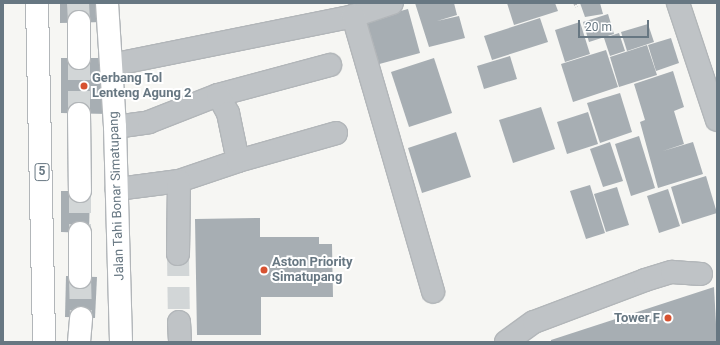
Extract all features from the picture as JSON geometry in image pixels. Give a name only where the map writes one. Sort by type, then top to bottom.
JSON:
[{"type":"highway","name":"5","points":[[37,3],[44,342]]},
{"type":"highway","name":"Jalan Tahi Bonar Simatupang","points":[[107,3],[116,128],[121,342]]},
{"type":"highway","points":[[79,22],[79,58]]},
{"type":"highway","points":[[79,114],[80,191]]},
{"type":"highway","points":[[80,233],[80,277]]},
{"type":"highway","points":[[79,342],[81,318]]},
{"type":"street","points":[[111,65],[353,16],[392,3]]},
{"type":"street","points":[[678,3],[717,120]]},
{"type":"street","points":[[353,16],[433,292]]},
{"type":"street","points":[[116,128],[149,122],[218,95],[330,65]]},
{"type":"street","points":[[218,95],[228,113],[238,161]]},
{"type":"street","points":[[117,189],[179,181],[238,161],[336,133]]},
{"type":"street","points":[[178,254],[179,181]]},
{"type":"street","points":[[506,342],[534,322],[645,280],[672,272],[701,274]]},
{"type":"path","points":[[575,3],[577,7]]},
{"type":"building","points":[[60,3],[104,3],[105,22],[60,23]]},
{"type":"building","points":[[415,3],[454,3],[457,15],[437,21],[459,16],[465,38],[429,47]]},
{"type":"building","points":[[507,3],[555,3],[558,11],[514,25]]},
{"type":"building","points":[[580,3],[600,3],[603,14],[585,17]]},
{"type":"building","points":[[408,9],[420,53],[372,66],[360,22]]},
{"type":"building","points":[[608,14],[614,34],[589,42],[583,22]]},
{"type":"building","points":[[540,18],[548,42],[492,60],[484,36]]},
{"type":"building","points":[[580,22],[590,54],[565,62],[555,30]]},
{"type":"building","points":[[648,24],[654,42],[627,51],[621,32]]},
{"type":"building","points":[[619,33],[625,51],[610,56],[604,38]]},
{"type":"building","points":[[671,38],[679,63],[656,71],[648,45]]},
{"type":"building","points":[[647,45],[657,75],[619,87],[610,57]]},
{"type":"building","points":[[606,50],[618,87],[573,102],[561,64]]},
{"type":"building","points":[[510,56],[517,79],[484,89],[477,66]]},
{"type":"building","name":"Gerbang Tol Lenteng Agung 2","points":[[61,58],[107,58],[108,114],[61,113]]},
{"type":"building","points":[[434,58],[452,113],[409,127],[391,72]]},
{"type":"building","points":[[673,71],[684,107],[674,111],[684,144],[663,151],[693,142],[703,174],[658,188],[640,122],[645,120],[634,84]]},
{"type":"building","points":[[620,93],[632,132],[600,143],[587,103]]},
{"type":"building","points":[[541,107],[555,149],[513,163],[499,120]]},
{"type":"building","points":[[588,112],[598,144],[567,154],[557,122]]},
{"type":"building","points":[[456,132],[471,177],[422,193],[408,148]]},
{"type":"building","points":[[639,136],[655,188],[631,196],[615,144]]},
{"type":"building","points":[[610,142],[623,181],[603,187],[590,149]]},
{"type":"building","points":[[706,176],[717,213],[682,224],[671,187]]},
{"type":"building","points":[[590,185],[605,233],[586,239],[570,191]]},
{"type":"building","points":[[617,187],[629,225],[606,232],[594,194]]},
{"type":"building","points":[[668,189],[680,226],[659,233],[647,196]]},
{"type":"building","points":[[61,191],[90,191],[89,233],[61,232]]},
{"type":"building","name":"Aston Priority Simatupang","points":[[260,218],[260,237],[319,237],[319,244],[332,244],[333,297],[261,297],[261,335],[197,335],[195,219]]},
{"type":"building","points":[[66,276],[97,277],[95,318],[65,317]]},
{"type":"building","name":"Tower F","points":[[714,287],[717,342],[551,342],[551,340]]},
{"type":"tunnel","points":[[78,3],[79,22]]},
{"type":"tunnel","points":[[79,58],[79,114]]},
{"type":"tunnel","points":[[80,191],[80,233]]},
{"type":"tunnel","points":[[178,254],[179,322]]},
{"type":"tunnel","points":[[80,277],[81,318]]},
{"type":"place","name":"Gerbang Tol Lenteng Agung 2","points":[[84,86]]},
{"type":"place","name":"Aston Priority Simatupang","points":[[264,270]]},
{"type":"place","name":"Tower F","points":[[668,318]]}]
